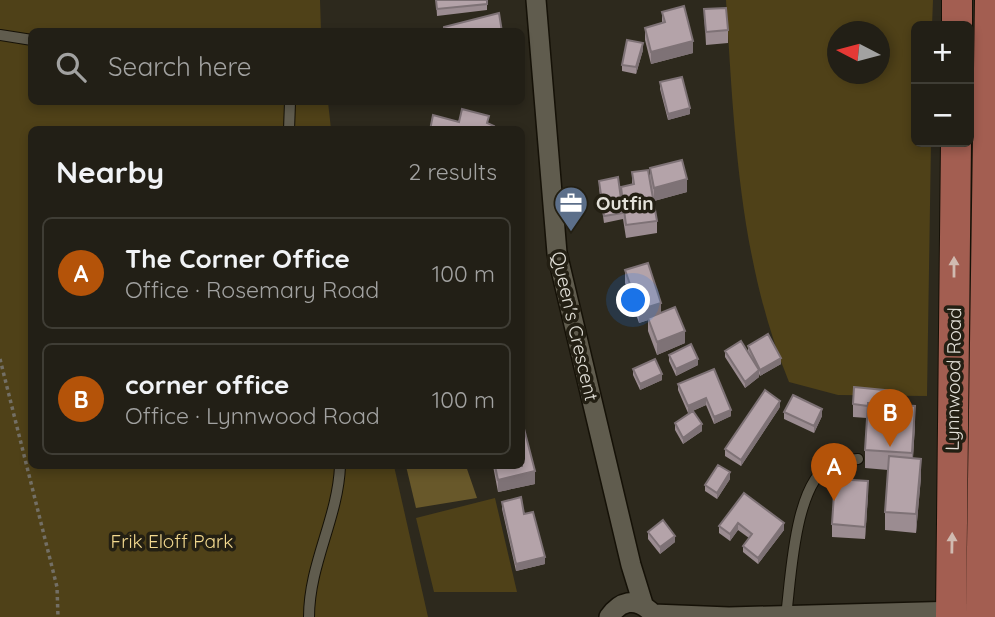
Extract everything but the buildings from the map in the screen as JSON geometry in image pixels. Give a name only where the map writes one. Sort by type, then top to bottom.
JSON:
[{"type":"main road","points":[[957,0],[957,21]]},
{"type":"main road","name":"Lynnwood Road","points":[[986,612],[990,0]]},
{"type":"main road","name":"Lynnwood Road","points":[[951,614],[956,147]]},
{"type":"street","name":"Queen's Crescent","points":[[537,0],[557,253],[631,565],[650,612]]},
{"type":"street","points":[[609,614],[631,565]]},
{"type":"street","points":[[609,614],[630,601],[650,612],[786,616],[986,612]]},
{"type":"lane","points":[[0,36],[28,40]]},
{"type":"lane","points":[[289,126],[290,105]]},
{"type":"lane","points":[[786,616],[795,539],[817,477],[831,463],[858,458]]},
{"type":"lane","points":[[309,617],[311,582],[329,529],[339,469]]},
{"type":"path","points":[[0,359],[57,587],[58,617]]},
{"type":"green space","name":"Frik Eloff Park","points":[[0,0],[320,0],[321,28],[28,28],[28,105],[328,105],[331,126],[28,126],[28,469],[395,469],[428,617],[0,617]]},
{"type":"green space","points":[[726,0],[933,0],[932,21],[911,21],[911,147],[931,147],[927,396],[838,395],[789,382],[759,289],[749,242],[736,146]]},
{"type":"green space","points":[[495,498],[517,592],[434,592],[416,518]]},
{"type":"shaded area","points":[[407,469],[467,469],[477,498],[416,508]]},
{"type":"place","name":"Outfin","points":[[571,233]]},
{"type":"place","name":"corner office","points":[[890,447]]},
{"type":"place","name":"The Corner Office","points":[[834,501]]}]
